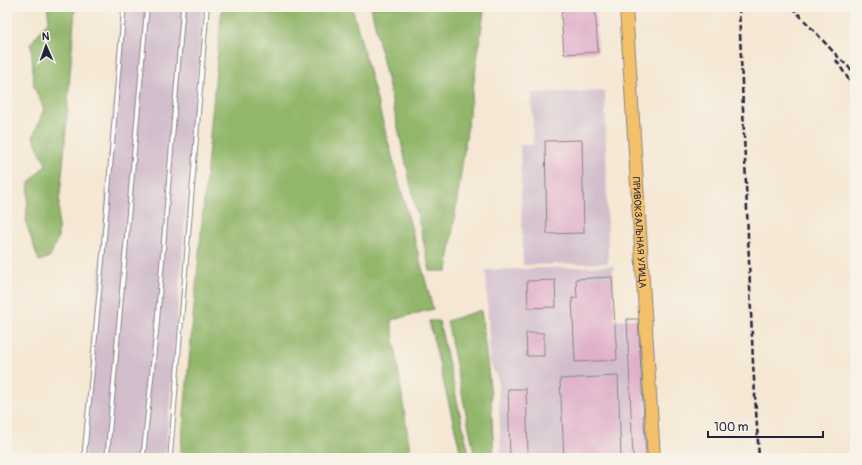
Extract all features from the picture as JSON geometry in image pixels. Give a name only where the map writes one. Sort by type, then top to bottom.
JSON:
[{"type":"main road","name":"ПРИВОКЗАЛЬНАЯ УЛИЦА","points":[[626,7],[654,458]]},
{"type":"lane","points":[[84,458],[104,252],[124,7]]},
{"type":"lane","points":[[107,458],[147,7]]},
{"type":"lane","points":[[144,458],[157,324],[183,7]]},
{"type":"lane","points":[[170,458],[207,7]]},
{"type":"lane","points":[[854,7],[855,18]]},
{"type":"shaded area","points":[[122,7],[203,7],[165,458],[84,458]]},
{"type":"shaded area","points":[[605,91],[608,263],[523,265],[520,145],[533,145],[532,93]]},
{"type":"shaded area","points":[[613,266],[614,320],[642,319],[649,458],[501,458],[498,380],[490,363],[486,270]]},
{"type":"green space","points":[[47,7],[75,7],[59,203],[58,237],[50,257],[39,261],[26,223],[29,183],[46,164],[33,137],[44,109],[34,87],[31,43],[49,20]]},
{"type":"green space","points":[[222,7],[352,7],[433,309],[391,320],[411,458],[180,458]]},
{"type":"green space","points":[[371,7],[462,7],[484,11],[447,271],[430,271]]},
{"type":"green space","points":[[481,310],[491,395],[494,458],[474,458],[447,321]]},
{"type":"green space","points":[[429,321],[439,321],[469,458],[461,458]]},
{"type":"building","points":[[563,7],[595,7],[598,52],[564,54],[561,13],[563,13]]},
{"type":"building","points":[[582,140],[584,233],[547,234],[545,141]]},
{"type":"building","points":[[612,277],[617,360],[575,362],[572,298],[577,298],[576,279]]},
{"type":"building","points":[[555,280],[556,307],[528,308],[527,281]]},
{"type":"building","points":[[627,319],[638,319],[646,458],[633,458]]},
{"type":"building","points":[[526,333],[544,333],[544,356],[527,356]]},
{"type":"building","points":[[618,376],[621,458],[564,458],[560,379]]},
{"type":"building","points":[[508,389],[526,389],[528,456],[510,456]]},
{"type":"railway","points":[[739,7],[753,363],[759,458]]},
{"type":"railway","points":[[792,7],[855,73]]},
{"type":"railway","points":[[836,60],[855,91]]}]
